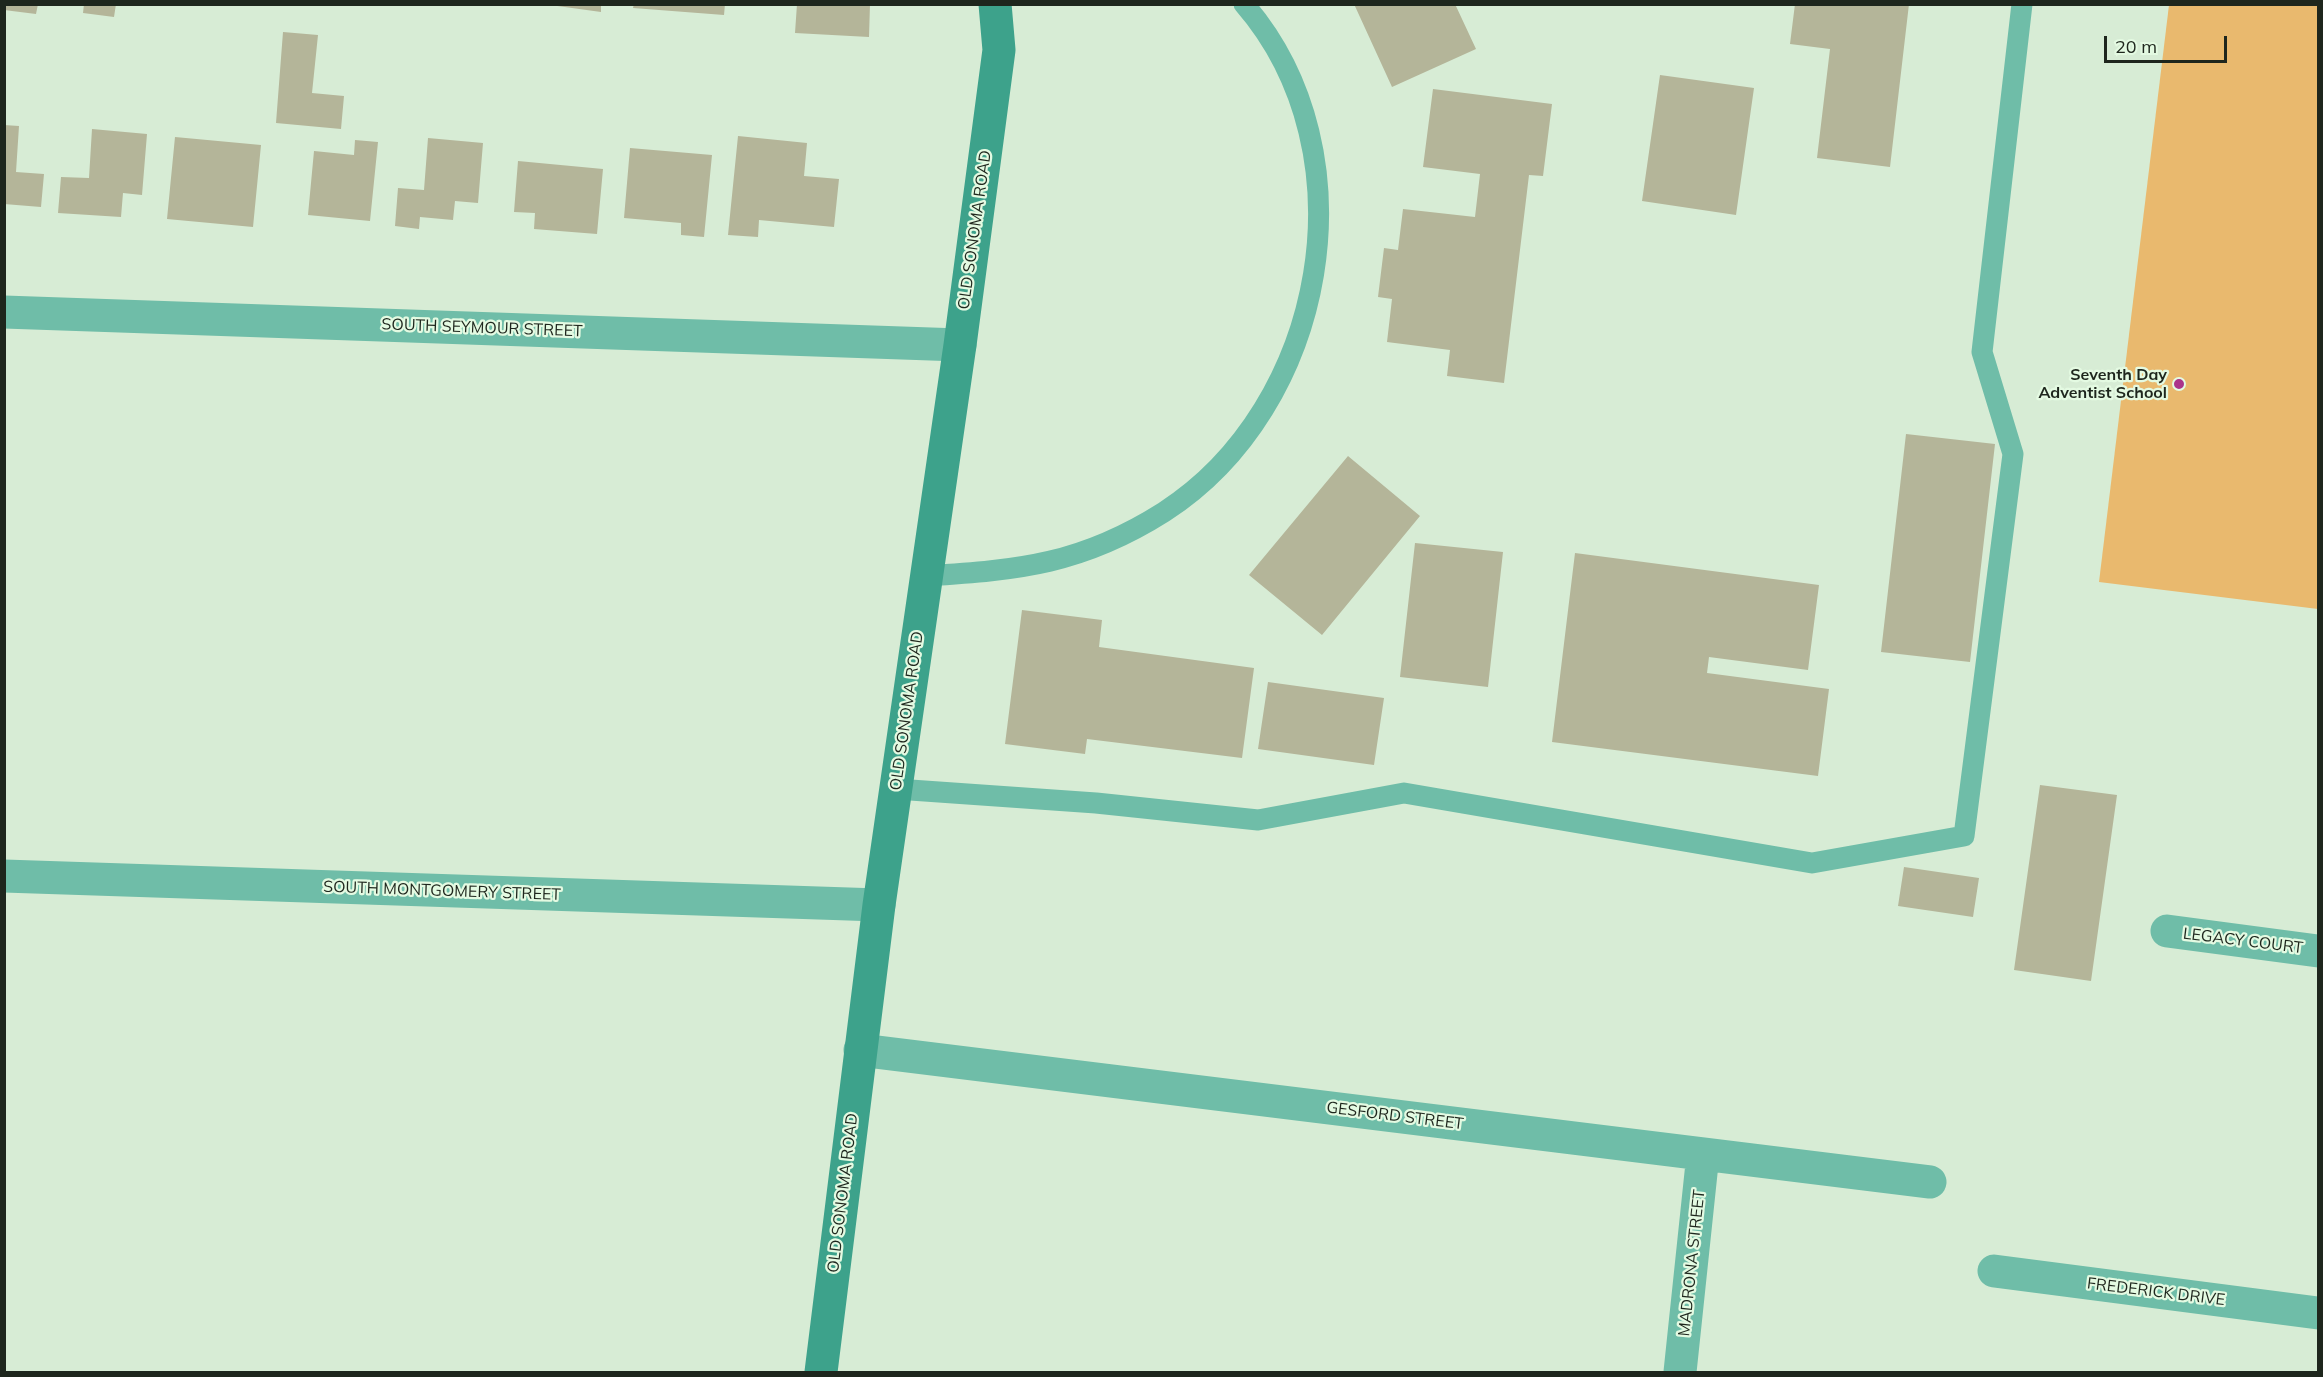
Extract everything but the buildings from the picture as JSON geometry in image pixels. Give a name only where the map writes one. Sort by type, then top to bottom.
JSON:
[{"type":"main road","name":"OLD SONOMA ROAD","points":[[821,1372],[879,905],[960,345],[999,50],[995,4]]},
{"type":"street","name":"OLD SONOMA ROAD","points":[[999,50],[1006,4]]},
{"type":"street","name":"SOUTH SEYMOUR STREET","points":[[4,312],[960,345]]},
{"type":"street","name":"SOUTH MONTGOMERY STREET","points":[[4,876],[879,905]]},
{"type":"street","name":"LEGACY COURT","points":[[2167,931],[2319,951]]},
{"type":"street","name":"GESFORD STREET","points":[[860,1050],[1930,1182]]},
{"type":"street","name":"MADRONA STREET","points":[[1680,1372],[1703,1154]]},
{"type":"street","name":"FREDERICK DRIVE","points":[[1994,1271],[2319,1313]]},
{"type":"lane","points":[[926,576],[1015,570],[1070,558],[1117,538],[1165,511],[1204,481],[1244,437],[1279,381],[1304,322],[1318,252],[1319,195],[1309,124],[1291,77],[1244,4]]},
{"type":"lane","points":[[896,789],[1096,803],[1258,820],[1404,793],[1812,862],[1964,836],[2013,454],[1982,352],[2022,4]]},
{"type":"shaded area","points":[[2169,5],[2318,5],[2318,609],[2099,582]]},
{"type":"place","name":"Seventh Day Adventist School","points":[[2179,384]]}]
